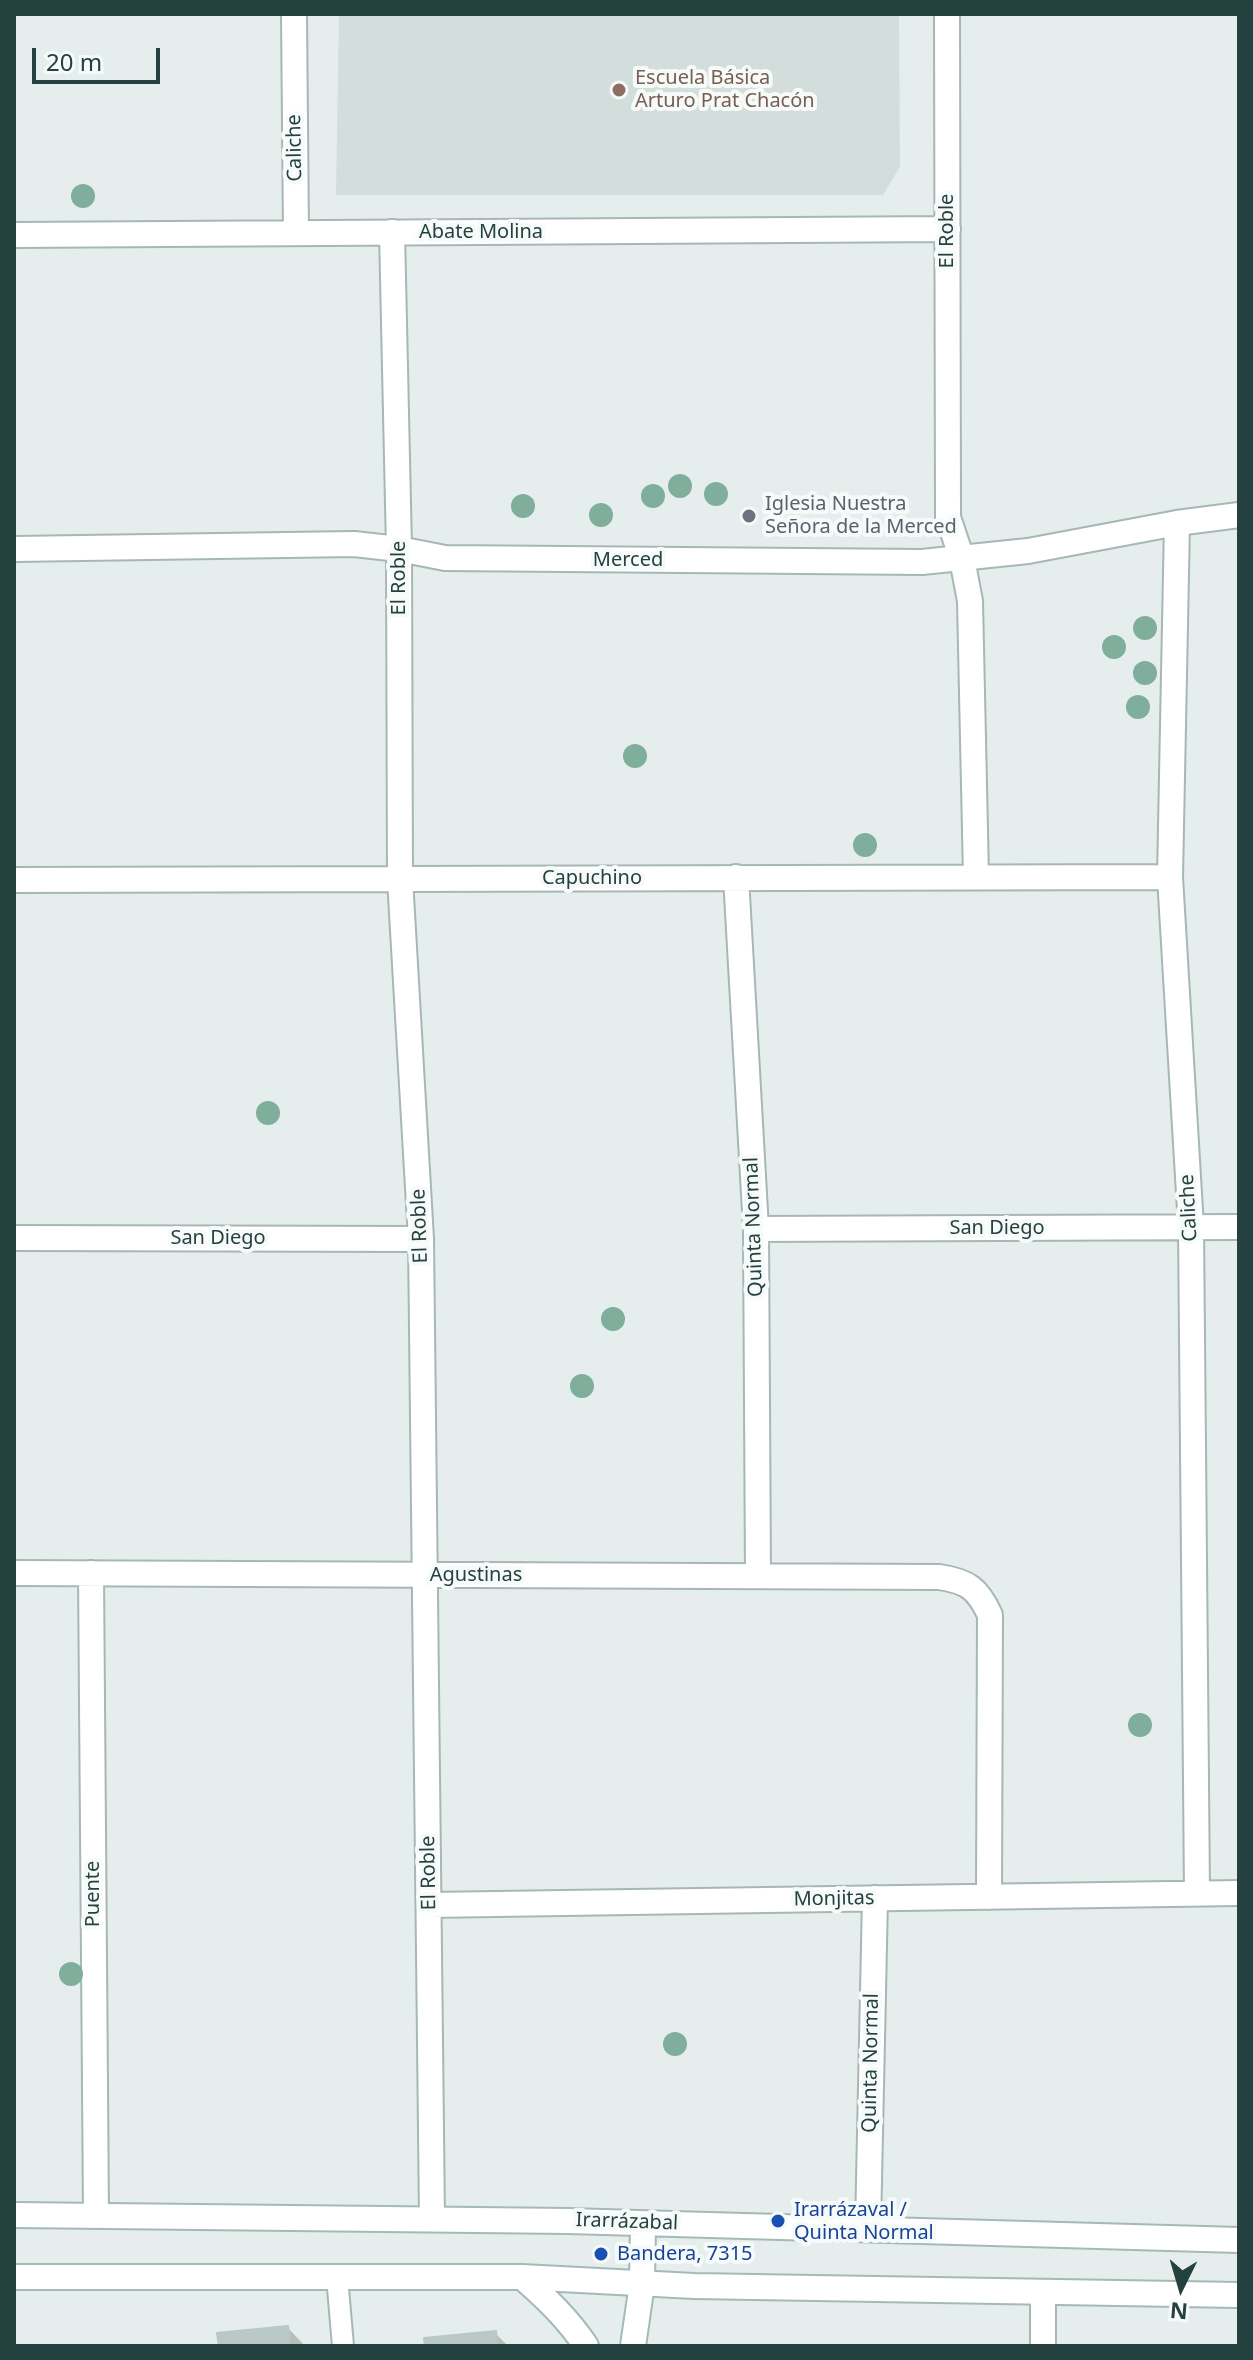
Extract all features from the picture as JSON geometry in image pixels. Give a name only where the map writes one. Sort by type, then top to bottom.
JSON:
[{"type":"street","name":"Caliche","points":[[294,14],[296,233]]},
{"type":"street","name":"El Roble","points":[[947,14],[948,517],[962,559],[970,601],[976,877]]},
{"type":"street","name":"Abate Molina","points":[[14,235],[948,229]]},
{"type":"street","name":"El Roble","points":[[392,232],[399,549],[400,879],[421,1239],[432,2219]]},
{"type":"street","name":"Merced","points":[[14,549],[354,544],[445,558],[922,562],[1028,551],[1177,523],[1239,515]]},
{"type":"street","name":"Caliche","points":[[1177,523],[1170,877],[1191,1227],[1197,1893]]},
{"type":"street","name":"Quinta Normal","points":[[736,877],[756,1229],[758,1576]]},
{"type":"street","name":"Capuchino","points":[[14,880],[1170,877]]},
{"type":"street","name":"San Diego","points":[[756,1229],[1239,1227]]},
{"type":"street","name":"San Diego","points":[[14,1238],[421,1239]]},
{"type":"street","name":"Agustinas","points":[[14,1573],[939,1577],[966,1584],[977,1592],[990,1615],[989,1897]]},
{"type":"street","name":"Puente","points":[[91,1573],[96,2215]]},
{"type":"street","name":"Monjitas","points":[[429,1905],[1239,1893]]},
{"type":"street","name":"Quinta Normal","points":[[868,2228],[875,1898]]},
{"type":"street","name":"Irarrázabal","points":[[14,2215],[568,2221],[1239,2240]]},
{"type":"street","points":[[633,2346],[642,2284],[643,2224]]},
{"type":"street","points":[[14,2277],[522,2277],[642,2284],[1239,2295]]},
{"type":"street","points":[[522,2277],[550,2301],[586,2346]]},
{"type":"street","points":[[1043,2292],[1043,2346]]},
{"type":"lane","points":[[337,2277],[343,2346]]},
{"type":"shaded area","name":"Escuela Básica Arturo Prat Chacón","points":[[339,14],[899,14],[900,167],[883,195],[336,195]]},
{"type":"building","points":[[288,2326],[290,2346],[219,2346],[217,2333]]},
{"type":"building","points":[[496,2331],[497,2346],[425,2346],[424,2338]]},
{"type":"place","name":"Escuela Básica Arturo Prat Chacón","points":[[619,90]]},
{"type":"place","name":"Iglesia Nuestra Señora de la Merced","points":[[749,516]]},
{"type":"place","name":"Irarrázaval / Quinta Normal","points":[[778,2221]]},
{"type":"place","name":"Bandera, 7315","points":[[601,2254]]}]
